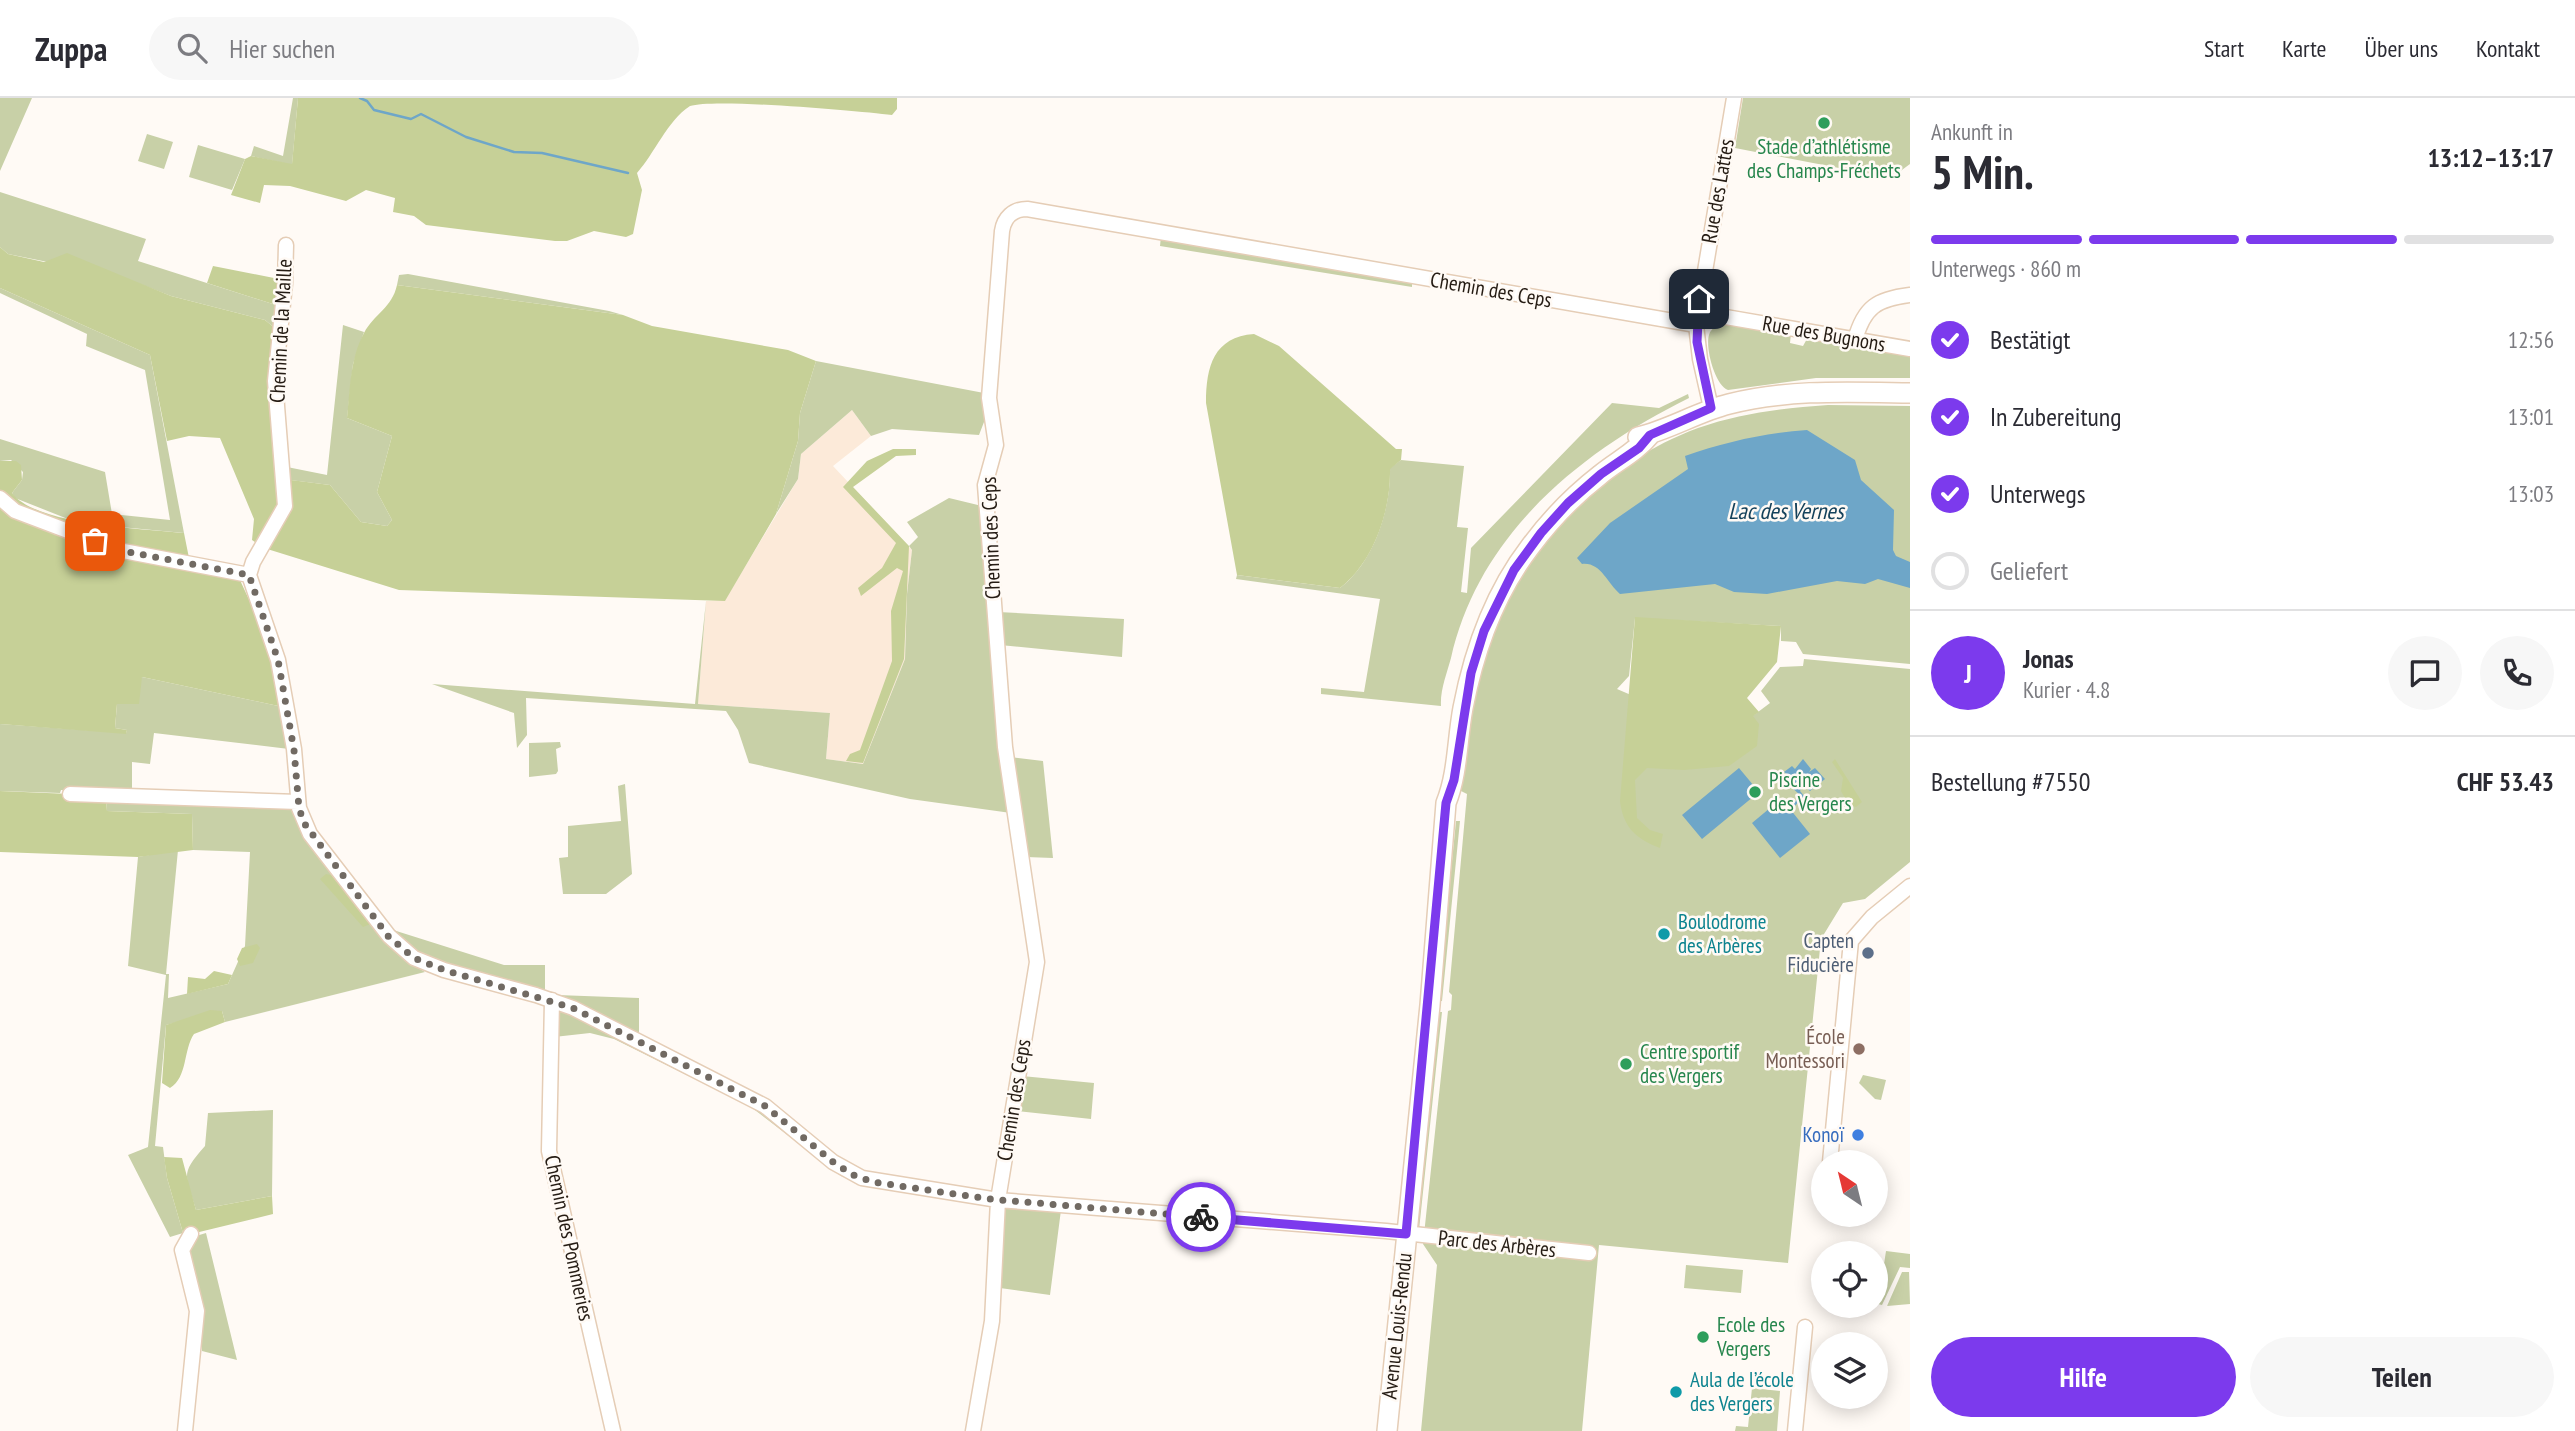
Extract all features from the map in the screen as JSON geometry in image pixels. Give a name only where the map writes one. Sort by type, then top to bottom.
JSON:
[{"type":"main road","name":"Avenue Louis-Rendu","points":[[1387,1431],[1446,803],[1454,780],[1471,673],[1501,593],[1548,524],[1585,487],[1639,448],[1650,435],[1711,408],[1784,394],[1910,393]]},
{"type":"street","name":"Rue des Lattes","points":[[1711,408],[1700,359],[1697,319],[1721,193],[1734,98]]},
{"type":"street","name":"Chemin des Ceps","points":[[973,1431],[992,1321],[998,1200],[1037,962],[1005,747],[985,485],[996,445],[989,398],[1002,231],[1006,218],[1017,210],[1027,209],[1697,319]]},
{"type":"street","name":"Chemin de la Maille","points":[[249,575],[253,562],[285,506],[275,381],[285,284],[286,244]]},
{"type":"street","points":[[1855,340],[1865,314],[1884,300],[1910,295]]},
{"type":"street","name":"Rue des Bugnons","points":[[1697,319],[1910,349]]},
{"type":"street","points":[[0,498],[15,510],[108,547],[249,575],[278,660],[294,750],[298,802],[310,834],[388,936],[408,953],[444,970],[552,1000]]},
{"type":"street","points":[[70,794],[298,802]]},
{"type":"street","points":[[1831,1150],[1850,941],[1872,917],[1910,886]]},
{"type":"street","name":"Parc des Arbères","points":[[552,1000],[765,1106],[833,1162],[853,1175],[873,1182],[998,1200],[1406,1234],[1589,1253]]},
{"type":"street","name":"Chemin des Pommeries","points":[[552,1000],[549,1151],[613,1431]]},
{"type":"street","points":[[185,1431],[197,1321],[193,1288],[182,1250],[191,1234]]},
{"type":"street","points":[[1795,1431],[1805,1327]]},
{"type":"shaded area","points":[[852,410],[871,436],[833,466],[912,550],[907,594],[905,659],[863,764],[826,759],[830,713],[698,704],[706,601],[725,600],[798,479],[801,454]]},
{"type":"green space","points":[[0,98],[32,98],[0,171]]},
{"type":"green space","points":[[293,98],[298,98],[292,165],[251,156],[254,146],[283,156]]},
{"type":"green space","points":[[298,98],[897,98],[897,109],[892,115],[755,104],[690,106],[675,120],[637,173],[642,190],[633,234],[626,237],[594,231],[567,241],[555,241],[426,225],[414,216],[393,212],[395,198],[366,190],[346,201],[290,186],[264,185],[260,203],[231,195],[245,159],[251,156],[292,164]]},
{"type":"green space","name":"Stade d’athlétisme des Champs-Fréchets","points":[[1743,98],[1910,98],[1910,164],[1891,178],[1735,148]]},
{"type":"green space","points":[[147,134],[173,142],[164,169],[138,161]]},
{"type":"green space","points":[[198,145],[245,159],[232,190],[189,177]]},
{"type":"green space","points":[[0,192],[146,239],[138,261],[279,306],[277,330],[265,320],[171,296],[122,277],[8,254],[0,247]]},
{"type":"green space","points":[[1161,236],[1412,280],[1412,287],[1160,246]]},
{"type":"green space","points":[[0,247],[8,254],[44,262],[67,253],[171,296],[265,320],[277,330],[282,503],[259,545],[252,540],[254,519],[220,438],[189,436],[167,441],[150,355],[0,288]]},
{"type":"green space","points":[[213,266],[279,279],[279,306],[207,283]]},
{"type":"green space","points":[[408,274],[623,315],[397,285],[399,275]]},
{"type":"green space","points":[[397,285],[623,315],[652,326],[788,350],[816,361],[800,413],[798,441],[776,514],[725,601],[399,590],[264,548],[286,512],[287,467],[291,480],[330,485],[361,522],[387,526],[392,520],[377,492],[392,436],[347,418],[351,374],[359,343],[368,326],[391,300]]},
{"type":"green space","points":[[0,288],[150,355],[184,533],[78,523],[15,498],[12,493],[22,480],[23,472],[11,460],[0,461],[0,439],[105,472],[112,514],[170,520],[145,370],[86,346],[87,334],[0,293]]},
{"type":"green space","points":[[1724,321],[1791,334],[1790,343],[1803,346],[1808,337],[1910,354],[1910,378],[1816,378],[1728,390],[1715,374],[1708,348],[1710,332]]},
{"type":"green space","points":[[343,325],[364,332],[353,364],[347,418],[392,436],[377,492],[392,520],[387,526],[361,522],[330,485],[290,480],[287,467],[327,475]]},
{"type":"green space","points":[[1254,334],[1279,346],[1396,449],[1402,449],[1401,460],[1390,469],[1384,518],[1371,550],[1352,577],[1340,588],[1237,575],[1206,403],[1206,390],[1211,366],[1221,347],[1240,336]]},
{"type":"green space","points":[[816,361],[984,393],[984,422],[979,435],[892,429],[871,436],[852,410],[801,454],[798,479],[776,514],[798,441],[800,413]]},
{"type":"green space","points":[[1688,394],[1689,398],[1610,444],[1573,471],[1510,535],[1485,573],[1465,613],[1444,682],[1441,706],[1321,694],[1321,688],[1364,692],[1380,599],[1236,579],[1237,575],[1340,588],[1352,577],[1371,549],[1384,517],[1390,468],[1401,460],[1464,466],[1457,527],[1468,528],[1461,592],[1467,593],[1471,548],[1612,403],[1659,408]]},
{"type":"green space","points":[[1828,405],[1910,406],[1910,664],[1803,654],[1796,642],[1781,641],[1781,626],[1635,618],[1629,676],[1617,689],[1631,695],[1754,715],[1770,703],[1761,691],[1780,667],[1803,666],[1804,659],[1910,669],[1910,862],[1865,899],[1843,903],[1821,939],[1788,1263],[1599,1245],[1582,1431],[1421,1431],[1437,1265],[1423,1244],[1448,1011],[1451,1010],[1452,995],[1449,992],[1467,794],[1459,790],[1475,687],[1483,654],[1497,617],[1539,548],[1565,517],[1627,464],[1662,444],[1730,418]]},
{"type":"green space","points":[[893,449],[916,449],[916,455],[896,456],[853,487],[909,546],[904,659],[863,763],[846,761],[850,754],[860,750],[892,661],[891,611],[903,571],[897,568],[861,596],[858,588],[882,568],[896,543],[843,487],[867,461]]},
{"type":"green space","points":[[0,461],[16,461],[21,465],[22,480],[12,493],[24,504],[66,519],[92,524],[184,533],[189,558],[115,543],[43,518],[0,492]]},
{"type":"green space","points":[[949,498],[982,506],[1011,813],[910,799],[749,763],[738,730],[726,711],[526,698],[527,735],[517,748],[514,713],[432,684],[695,704],[706,601],[698,704],[830,713],[826,759],[863,764],[905,659],[907,594],[912,550],[909,546],[918,537],[907,522]]},
{"type":"green space","points":[[0,505],[9,513],[239,578],[264,632],[283,707],[142,677],[139,704],[117,704],[115,728],[127,730],[126,734],[0,724]]},
{"type":"green space","points":[[998,612],[1124,619],[1122,657],[1000,645]]},
{"type":"green space","points":[[1635,617],[1781,626],[1777,662],[1747,698],[1759,712],[1753,716],[1759,724],[1757,746],[1729,766],[1684,770],[1647,768],[1635,780],[1637,818],[1650,830],[1663,834],[1660,848],[1644,841],[1632,831],[1624,818],[1620,801]]},
{"type":"green space","points":[[142,677],[283,707],[289,749],[154,733],[150,764],[132,762],[132,790],[77,787],[76,791],[61,790],[60,793],[0,791],[0,724],[126,733],[127,730],[115,728],[117,704]]},
{"type":"green space","points":[[560,742],[561,747],[556,749],[556,774],[529,777],[529,743]]},
{"type":"green space","points":[[1010,757],[1043,761],[1053,858],[1026,857]]},
{"type":"green space","points":[[1835,759],[1862,802],[1856,807],[1849,805],[1841,791],[1843,778],[1832,762]]},
{"type":"green space","points":[[625,784],[632,874],[606,894],[563,894],[559,858],[568,857],[568,826],[621,821],[618,786]]},
{"type":"green space","points":[[0,791],[70,794],[106,799],[107,811],[192,814],[193,850],[138,857],[0,852]]},
{"type":"green space","points":[[106,799],[289,806],[407,961],[425,972],[225,1022],[222,1011],[166,1025],[155,1146],[163,1147],[167,1178],[183,1233],[170,1237],[128,1155],[148,1147],[166,975],[128,966],[138,857],[178,850],[166,974],[169,974],[168,998],[228,984],[245,946],[250,852],[193,850],[192,814],[107,811]]},
{"type":"green space","points":[[1456,821],[1460,821],[1442,1001],[1438,1001]]},
{"type":"green space","points":[[326,874],[336,876],[373,923],[363,927],[320,879]]},
{"type":"green space","points":[[390,929],[504,965],[545,965],[545,990],[454,967],[415,952]]},
{"type":"green space","points":[[257,944],[260,948],[253,963],[240,966],[237,959],[242,948]]},
{"type":"green space","points":[[214,971],[232,975],[228,984],[187,994],[188,977],[205,979]]},
{"type":"green space","points":[[557,995],[639,998],[639,1034]]},
{"type":"green space","points":[[561,1008],[756,1104],[871,1188],[841,1176],[751,1107],[614,1039],[590,1033],[554,1037],[555,1012]]},
{"type":"green space","points":[[210,1010],[222,1011],[225,1022],[194,1034],[180,1077],[170,1088],[162,1083],[166,1025]]},
{"type":"green space","points":[[1437,1012],[1442,1012],[1419,1230],[1414,1229]]},
{"type":"green space","points":[[1863,1075],[1886,1080],[1881,1100],[1875,1099],[1859,1083]]},
{"type":"green space","points":[[1022,1076],[1094,1083],[1091,1119],[1017,1111]]},
{"type":"green space","points":[[273,1110],[272,1196],[196,1210],[187,1176],[191,1163],[205,1146],[208,1113]]},
{"type":"green space","points":[[164,1157],[182,1158],[196,1210],[272,1196],[273,1214],[191,1234],[183,1233],[167,1178]]},
{"type":"green space","points":[[1003,1206],[1061,1210],[1050,1295],[1000,1288]]},
{"type":"green space","points":[[206,1233],[237,1360],[202,1351],[200,1306],[188,1260],[189,1244],[196,1236]]},
{"type":"green space","points":[[1888,1251],[1910,1254],[1910,1268],[1900,1267],[1888,1292]]},
{"type":"green space","points":[[1686,1265],[1743,1270],[1741,1293],[1684,1288]]},
{"type":"green space","points":[[1902,1272],[1909,1272],[1910,1304],[1888,1306]]},
{"type":"green space","points":[[1752,1388],[1780,1391],[1777,1431],[1735,1431],[1736,1426],[1748,1427]]},
{"type":"water","name":"Lac des Vernes","points":[[1807,430],[1855,460],[1861,480],[1894,510],[1893,550],[1896,556],[1910,562],[1910,588],[1878,579],[1865,584],[1837,581],[1767,594],[1734,592],[1715,584],[1620,594],[1599,570],[1589,564],[1582,564],[1577,558],[1610,523],[1688,469],[1685,456],[1745,439]]},
{"type":"water","points":[[1803,759],[1811,769],[1809,772],[1815,768],[1825,779],[1810,791],[1803,785],[1800,791],[1804,796],[1793,808],[1800,795],[1789,785],[1794,780],[1784,772],[1792,766],[1795,769]]},
{"type":"water","points":[[1739,768],[1759,792],[1702,839],[1682,815]]},
{"type":"water","name":"Piscine des Vergers","points":[[1782,799],[1810,834],[1780,858],[1752,823],[1770,808],[1773,811]]},
{"type":"waterway","points":[[360,98],[367,101],[374,110],[411,119],[421,114],[466,137],[514,152],[542,153],[628,173]]},
{"type":"way so far","points":[[95,541],[118,550],[249,575],[252,591],[278,660],[294,750],[299,808],[304,823],[388,936],[414,958],[444,970],[573,1008],[753,1099],[778,1114],[843,1169],[873,1182],[989,1199],[1201,1217]]},
{"type":"place","name":"Stade d’athlétisme des Champs-Fréchets","points":[[1824,123]]},
{"type":"place","name":"Piscine des Vergers","points":[[1755,792]]},
{"type":"place","name":"Boulodrome des Arbères","points":[[1664,934]]},
{"type":"place","name":"Capten Fiducière","points":[[1868,953]]},
{"type":"place","name":"École Montessori","points":[[1859,1049]]},
{"type":"place","name":"Centre sportif des Vergers","points":[[1626,1064]]},
{"type":"place","name":"Konoï","points":[[1858,1135]]},
{"type":"place","name":"Ecole des Vergers","points":[[1703,1337]]},
{"type":"place","name":"Aula de l’école des Vergers","points":[[1676,1392]]},
{"type":"route","points":[[1201,1217],[1406,1234],[1430,1005],[1446,803],[1454,780],[1458,739],[1478,649],[1492,612],[1514,570],[1548,524],[1568,503],[1601,474],[1639,448],[1650,435],[1711,408],[1697,342],[1699,299]]}]
